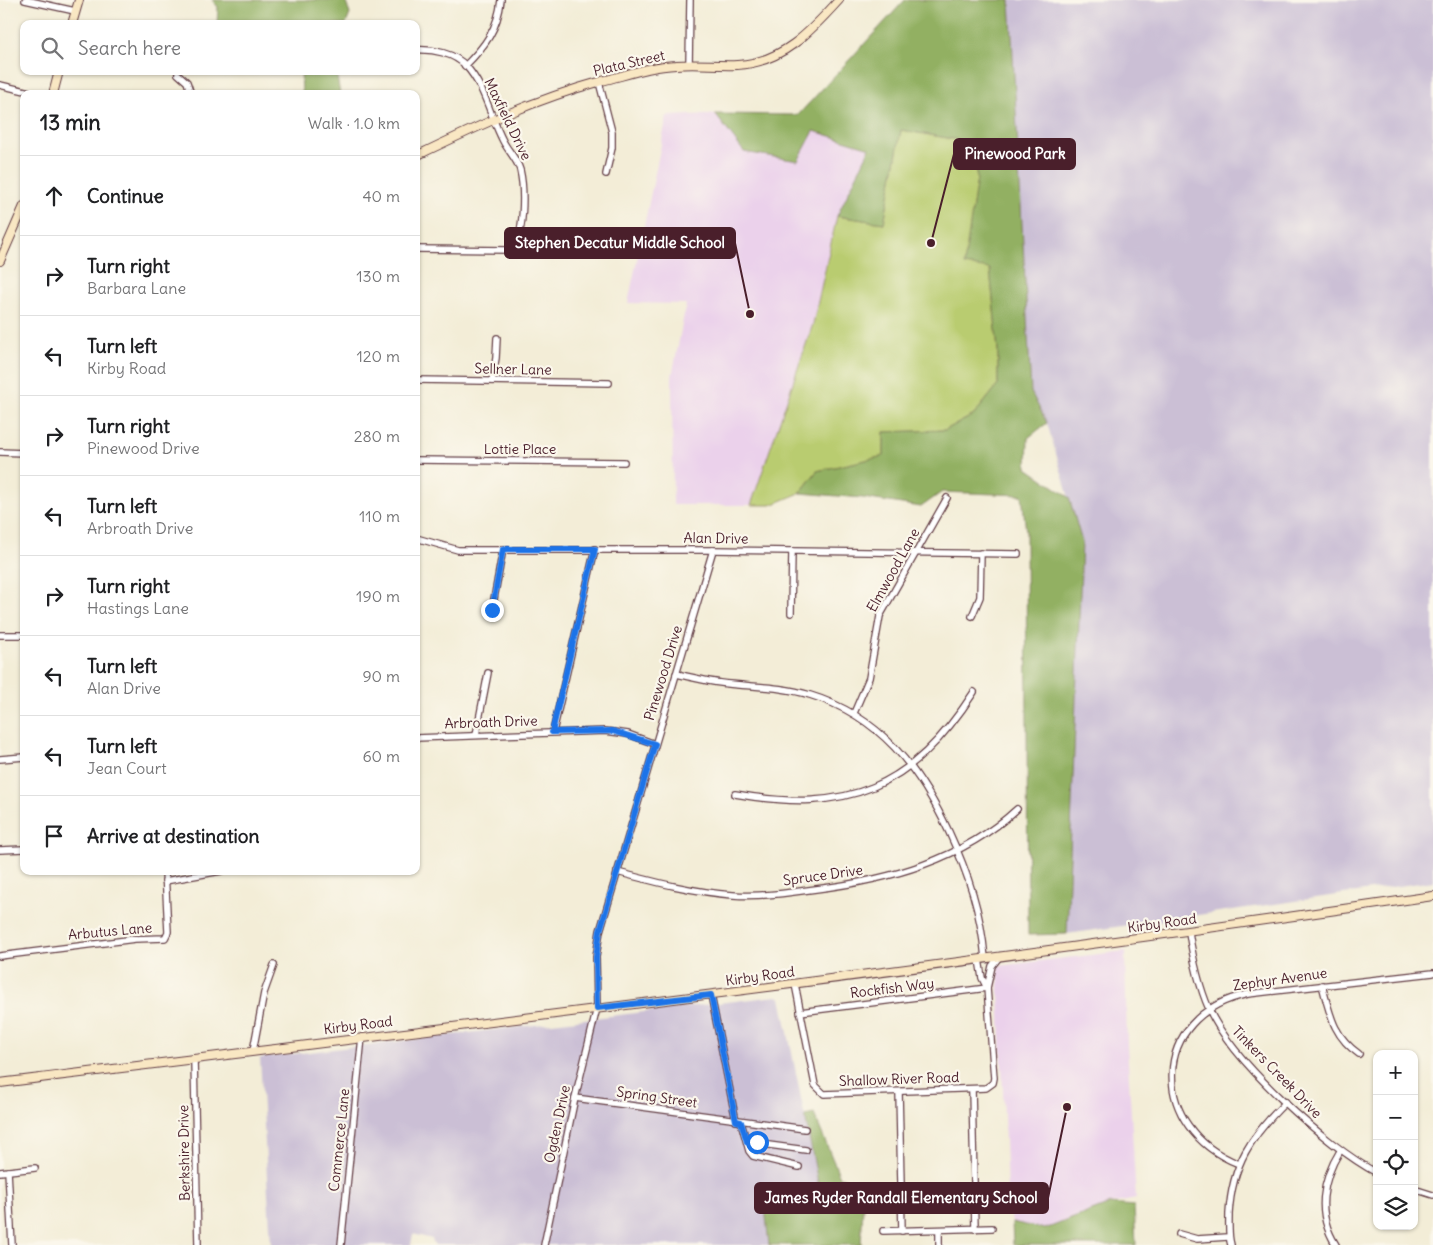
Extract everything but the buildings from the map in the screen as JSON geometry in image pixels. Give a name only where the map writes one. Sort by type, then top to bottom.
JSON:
[{"type":"main road","points":[[73,20],[78,0]]},
{"type":"main road","name":"Plata Street","points":[[420,154],[494,118],[538,100],[599,82],[649,69],[688,65],[738,65],[776,55],[807,34],[839,0]]},
{"type":"main road","points":[[54,90],[58,75]]},
{"type":"main road","points":[[0,262],[20,216]]},
{"type":"main road","name":"Kirby Road","points":[[0,1083],[711,995],[1189,932],[1433,896]]},
{"type":"street","points":[[25,0],[75,11]]},
{"type":"street","points":[[420,50],[448,54],[465,66],[492,36],[498,21],[501,0]]},
{"type":"street","points":[[688,65],[690,0]]},
{"type":"street","name":"Maxfield Drive","points":[[420,249],[509,250],[515,245],[520,229],[522,209],[520,171],[479,84],[465,66]]},
{"type":"street","points":[[179,75],[187,82],[190,90]]},
{"type":"street","points":[[599,82],[612,132],[612,148],[606,174]]},
{"type":"street","points":[[0,85],[21,90]]},
{"type":"street","points":[[492,381],[497,338]]},
{"type":"street","name":"Sellner Lane","points":[[420,380],[608,383]]},
{"type":"street","points":[[0,452],[20,452]]},
{"type":"street","name":"Lottie Place","points":[[420,460],[624,462]]},
{"type":"street","name":"Elmwood Lane","points":[[854,714],[869,678],[879,621],[947,498]]},
{"type":"street","name":"Alan Drive","points":[[420,539],[450,549],[1018,554]]},
{"type":"street","points":[[492,610],[503,549]]},
{"type":"street","points":[[552,732],[595,549]]},
{"type":"street","name":"Pinewood Drive","points":[[597,1008],[598,942],[713,550]]},
{"type":"street","points":[[791,613],[792,551]]},
{"type":"street","points":[[972,616],[980,597],[981,553]]},
{"type":"street","points":[[0,636],[20,635]]},
{"type":"street","points":[[476,735],[488,673]]},
{"type":"street","name":"Shallow River Road","points":[[676,674],[718,683],[787,689],[820,698],[854,714],[880,734],[910,764],[932,796],[957,850],[976,900],[982,978],[987,988]]},
{"type":"street","points":[[734,794],[799,800],[844,796],[878,786],[910,764],[946,730],[974,692]]},
{"type":"street","name":"Arbroath Drive","points":[[420,738],[613,731],[655,744]]},
{"type":"street","points":[[0,759],[20,757]]},
{"type":"street","name":"Spruce Drive","points":[[617,872],[704,892],[770,895],[856,884],[884,878],[957,850],[991,831],[1017,809]]},
{"type":"street","points":[[0,850],[20,849]]},
{"type":"street","points":[[165,875],[165,881],[199,875]]},
{"type":"street","name":"Arbutus Lane","points":[[0,956],[135,939],[165,938],[168,932],[165,881]]},
{"type":"street","name":"Tinkers Creek Drive","points":[[1189,932],[1197,976],[1210,1010],[1232,1046],[1286,1102],[1340,1150],[1373,1171]]},
{"type":"street","name":"Shallow River Road","points":[[795,984],[815,1085],[820,1092],[824,1094],[986,1088],[993,1082],[994,1078],[987,988],[992,966],[1000,956]]},
{"type":"street","points":[[253,1051],[264,993],[274,965]]},
{"type":"street","name":"Zephyr Avenue","points":[[1239,1164],[1222,1156],[1197,1136],[1181,1113],[1173,1090],[1174,1061],[1181,1039],[1193,1021],[1224,1001],[1242,996],[1433,973]]},
{"type":"street","points":[[1322,985],[1337,1031],[1346,1045],[1359,1054]]},
{"type":"street","name":"Rockfish Way","points":[[800,1012],[987,988]]},
{"type":"street","points":[[711,995],[739,1122],[753,1156],[799,1167]]},
{"type":"street","name":"Ogden Drive","points":[[544,1245],[575,1098],[597,1008]]},
{"type":"street","name":"Commerce Lane","points":[[341,1245],[362,1037]]},
{"type":"street","name":"Berkshire Drive","points":[[194,1060],[198,1245]]},
{"type":"street","points":[[972,1089],[974,1229]]},
{"type":"street","points":[[899,1092],[902,1231]]},
{"type":"street","name":"Spring Street","points":[[575,1098],[739,1122],[806,1129]]},
{"type":"street","points":[[1231,1245],[1228,1237],[1230,1204],[1239,1164],[1254,1136],[1286,1102]]},
{"type":"street","points":[[747,1142],[806,1150]]},
{"type":"street","points":[[1336,1245],[1329,1233],[1323,1204],[1326,1178],[1340,1150]]},
{"type":"street","points":[[0,1172],[35,1168]]},
{"type":"street","points":[[8,1171],[12,1245]]},
{"type":"street","points":[[1418,1190],[1433,1195]]},
{"type":"street","points":[[883,1231],[992,1228]]},
{"type":"street","points":[[939,1230],[939,1245]]},
{"type":"street","points":[[1179,1234],[1197,1239],[1228,1237]]},
{"type":"shaded area","points":[[1010,0],[1433,0],[1433,881],[1067,934],[1073,715],[1082,542],[1047,423],[1031,392]]},
{"type":"shaded area","points":[[715,114],[744,152],[814,131],[870,148],[837,216],[813,324],[751,505],[673,505],[672,377],[686,304],[628,303],[667,116]]},
{"type":"shaded area","points":[[1125,951],[1127,1045],[1136,1199],[1110,1204],[1045,1229],[1012,1222],[1007,1191],[998,966]]},
{"type":"shaded area","points":[[777,996],[781,998],[821,1198],[764,1198],[769,1245],[435,1245],[432,1239],[413,1234],[411,1245],[271,1245],[260,1058]]},
{"type":"green space","points":[[212,0],[345,0],[350,14],[348,20],[217,20],[218,7]]},
{"type":"green space","points":[[905,0],[1010,0],[1031,392],[1047,423],[1028,438],[1027,468],[1069,497],[1082,542],[1067,934],[1028,935],[1026,532],[1022,495],[942,492],[921,507],[863,498],[800,493],[817,471],[884,456],[884,432],[945,430],[974,415],[998,385],[998,350],[990,269],[964,265],[977,178],[974,158],[959,140],[901,130],[884,223],[837,216],[870,148],[814,131],[798,161],[744,152],[715,114],[798,115]]},
{"type":"green space","points":[[301,75],[337,75],[339,90],[302,90]]},
{"type":"green space","points":[[901,130],[959,140],[974,158],[977,178],[965,265],[990,268],[998,350],[998,385],[974,415],[945,430],[884,432],[884,456],[817,471],[800,493],[771,505],[751,505],[813,324],[837,216],[884,223]]},
{"type":"green space","points":[[814,1114],[840,1177],[864,1186],[861,1245],[769,1245],[764,1198],[821,1198],[805,1116]]},
{"type":"green space","points":[[1110,1204],[1134,1206],[1136,1245],[1013,1245],[1012,1222],[1045,1229]]},
{"type":"place","name":"Pinewood Park","points":[[931,243]]},
{"type":"place","name":"Stephen Decatur Middle School","points":[[750,314]]},
{"type":"place","name":"James Ryder Randall Elementary School","points":[[1067,1107]]},
{"type":"route","points":[[492,610],[503,549],[595,549],[552,732],[613,731],[628,734],[655,744],[600,931],[596,957],[597,1008],[711,995],[736,1121],[741,1122],[747,1142],[757,1142]]}]
